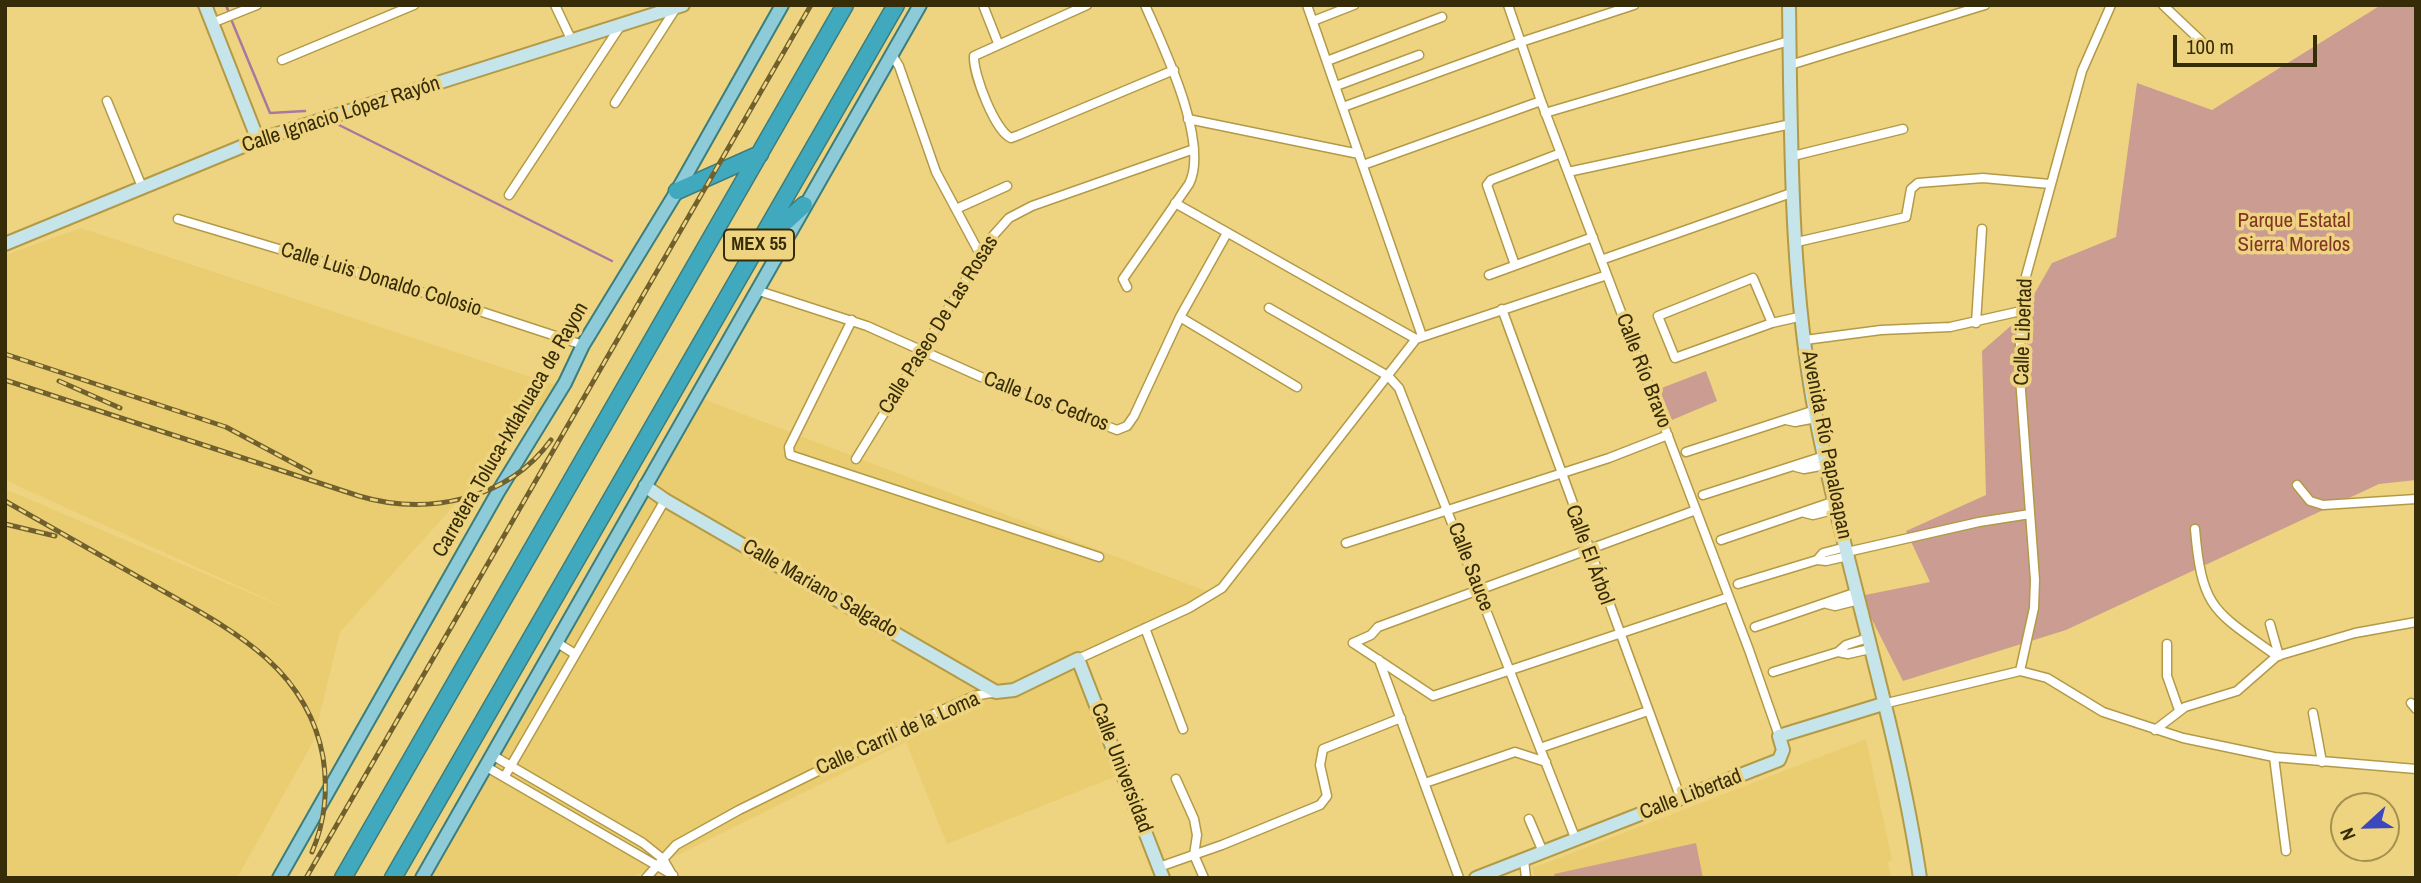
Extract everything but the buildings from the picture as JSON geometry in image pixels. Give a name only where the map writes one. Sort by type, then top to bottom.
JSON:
[{"type":"highway","name":"MEX 55","points":[[343,878],[845,5]]},
{"type":"highway","name":"MEX 55","points":[[393,878],[896,5]]},
{"type":"highway","points":[[677,191],[760,154]]},
{"type":"highway","points":[[757,247],[804,205]]},
{"type":"main road","points":[[205,5],[217,21],[258,140]]},
{"type":"main road","name":"Carretera Toluca-Ixtlahuaca de Rayon","points":[[279,878],[498,492],[677,191],[782,5]]},
{"type":"main road","points":[[422,878],[920,5]]},
{"type":"main road","name":"Avenida Río Papaloapan","points":[[1789,5],[1797,242],[1805,340],[1816,414],[1884,704],[1920,878]]},
{"type":"main road","name":"Calle Ignacio López Rayón","points":[[5,244],[258,140],[325,117],[407,95],[571,39],[680,6]]},
{"type":"main road","name":"Calle Mariano Salgado","points":[[645,486],[996,692]]},
{"type":"main road","name":"Calle Carril de la Loma","points":[[996,692],[1014,690],[1078,659]]},
{"type":"main road","name":"Calle Universidad","points":[[1078,659],[1161,872]]},
{"type":"main road","points":[[1779,736],[1884,704]]},
{"type":"main road","name":"Calle Libertad","points":[[1476,878],[1779,761],[1783,750],[1779,736]]},
{"type":"street","points":[[217,21],[257,5]]},
{"type":"street","points":[[282,60],[414,5]]},
{"type":"street","points":[[555,5],[571,39]]},
{"type":"street","points":[[983,5],[999,43]]},
{"type":"street","points":[[1087,5],[974,56],[974,65],[998,128],[1007,136],[1019,135],[1174,70]]},
{"type":"street","points":[[1127,287],[1123,279],[1194,172],[1194,149],[1174,70],[1145,5]]},
{"type":"street","points":[[1307,5],[1359,153],[1419,338]]},
{"type":"street","points":[[1313,21],[1354,5]]},
{"type":"street","name":"Calle Río Bravo","points":[[1508,5],[1545,113],[1779,736]]},
{"type":"street","points":[[1343,107],[1521,42],[1634,5]]},
{"type":"street","points":[[1790,65],[1985,5]]},
{"type":"street","name":"Calle Libertad","points":[[2020,671],[2034,608],[2035,580],[2019,364],[2026,269],[2082,71],[2111,5]]},
{"type":"street","points":[[2162,5],[2202,41]]},
{"type":"street","points":[[615,103],[680,6]]},
{"type":"street","points":[[1327,61],[1442,17]]},
{"type":"street","points":[[509,195],[622,24]]},
{"type":"street","points":[[1545,113],[1789,41]]},
{"type":"street","points":[[892,55],[899,66],[931,159],[981,256]]},
{"type":"street","points":[[1336,86],[1419,55]]},
{"type":"street","points":[[107,101],[142,187]]},
{"type":"street","points":[[1363,165],[1541,101]]},
{"type":"street","points":[[1188,119],[1359,153]]},
{"type":"street","points":[[1568,172],[1791,124]]},
{"type":"street","points":[[1793,156],[1903,129]]},
{"type":"street","name":"Calle Paseo De Las Rosas","points":[[856,459],[1001,226],[1017,213],[1194,149]]},
{"type":"street","points":[[1515,265],[1488,189],[1488,182],[1561,153]]},
{"type":"street","points":[[1797,242],[1906,217],[1911,189],[1918,183],[1983,178],[2050,184]]},
{"type":"street","points":[[956,209],[1007,186]]},
{"type":"street","points":[[1601,260],[1794,192]]},
{"type":"street","points":[[1175,203],[1419,338],[1607,275]]},
{"type":"street","name":"Calle Luis Donaldo Colosio","points":[[178,219],[317,259],[583,345]]},
{"type":"street","points":[[1976,323],[1982,229]]},
{"type":"street","name":"Calle Los Cedros","points":[[756,290],[843,316],[1028,396],[1117,430],[1127,426],[1134,416],[1180,317],[1227,233]]},
{"type":"street","points":[[1489,275],[1592,237]]},
{"type":"street","points":[[1772,323],[1753,278],[1658,316],[1675,358],[1772,323],[1803,316]]},
{"type":"street","points":[[1269,308],[1388,376]]},
{"type":"street","name":"Calle El Árbol","points":[[1502,309],[1587,550],[1681,799]]},
{"type":"street","points":[[1805,340],[1976,323],[2021,311]]},
{"type":"street","points":[[1180,317],[1297,387]]},
{"type":"street","points":[[852,320],[789,447],[790,454],[1099,557]]},
{"type":"street","name":"Calle Carril de la Loma","points":[[1078,659],[1216,593],[1235,575],[1419,338]]},
{"type":"street","name":"Calle Sauce","points":[[1388,376],[1399,388],[1576,840]]},
{"type":"street","points":[[1686,452],[1786,420],[1795,422],[1816,414]]},
{"type":"street","points":[[1346,543],[1609,458],[1668,435]]},
{"type":"street","points":[[1703,495],[1796,467],[1804,469],[1825,460]]},
{"type":"street","points":[[2297,485],[2310,501],[2323,505],[2416,499]]},
{"type":"street","points":[[505,776],[665,500]]},
{"type":"street","points":[[1721,540],[1805,513],[1814,515],[1836,505]]},
{"type":"street","points":[[1696,510],[1378,626],[1371,635],[1353,643],[1433,696],[1729,597]]},
{"type":"street","points":[[1738,584],[1817,560],[1826,561],[1847,552],[1979,522],[2030,514]]},
{"type":"street","points":[[2195,529],[2199,571],[2211,604],[2223,618],[2278,656]]},
{"type":"street","points":[[1755,627],[1827,604],[1835,606],[1858,596]]},
{"type":"street","points":[[2155,730],[2179,710],[2237,691],[2278,656],[2355,633],[2416,622]]},
{"type":"street","points":[[2270,624],[2278,656]]},
{"type":"street","points":[[1145,628],[1183,729]]},
{"type":"street","points":[[556,642],[575,654]]},
{"type":"street","points":[[1773,672],[1838,652],[1848,654],[1869,643]]},
{"type":"street","points":[[2167,644],[2167,676],[2179,710]]},
{"type":"street","points":[[1379,660],[1459,878]]},
{"type":"street","points":[[1884,704],[2020,671],[2046,678],[2103,712],[2155,730],[2274,757],[2416,769]]},
{"type":"street","name":"Calle Carril de la Loma","points":[[646,878],[686,838],[796,780],[961,702],[996,692]]},
{"type":"street","points":[[1540,748],[1648,710]]},
{"type":"street","points":[[2313,713],[2322,762]]},
{"type":"street","points":[[1161,872],[1194,855],[1315,807],[1327,796],[1320,765],[1323,749],[1401,718]]},
{"type":"street","points":[[1425,783],[1515,752],[1546,762]]},
{"type":"street","points":[[2274,757],[2286,850]]},
{"type":"street","points":[[489,761],[510,766],[643,843],[674,877]]},
{"type":"street","points":[[489,761],[505,776],[661,862]]},
{"type":"street","points":[[1176,779],[1194,819],[1197,835],[1194,855],[1204,878]]},
{"type":"street","points":[[1530,820],[1543,852]]},
{"type":"street","points":[[1524,860],[1525,878]]},
{"type":"shaded area","points":[[81,228],[561,387],[340,632],[313,742],[237,878],[5,878],[5,489],[295,612],[5,480],[5,255]]},
{"type":"shaded area","points":[[701,398],[1219,596],[1071,655],[1114,777],[947,844],[906,742],[631,878],[426,878]]},
{"type":"shaded area","points":[[1866,739],[1892,860],[1888,862],[1891,878],[1534,878],[1533,868]]},
{"type":"green space","name":"Parque Estatal Sierra Morelos","points":[[2381,5],[2416,5],[2416,480],[2379,484],[2066,630],[1903,681],[1860,596],[1930,582],[1906,531],[1986,495],[1982,351],[2021,317],[2052,263],[2116,237],[2137,83],[2212,110]]},
{"type":"green space","points":[[1706,371],[1717,401],[1672,420],[1659,389]]},
{"type":"green space","points":[[1696,843],[1703,878],[1555,878],[1554,874]]},
{"type":"waterway","points":[[226,5],[229,13]]},
{"type":"waterway","points":[[231,19],[270,113],[305,111]]},
{"type":"waterway","points":[[337,124],[612,261]]},
{"type":"railway","points":[[306,878],[811,5]]},
{"type":"railway","points":[[5,354],[226,427],[310,472]]},
{"type":"railway","points":[[5,380],[359,496],[385,502],[438,503],[489,490],[533,461],[551,440]]},
{"type":"railway","points":[[59,381],[120,408]]},
{"type":"railway","points":[[5,501],[233,632],[280,672],[299,696],[314,724],[323,757],[324,805],[312,852]]},
{"type":"railway","points":[[5,524],[55,536]]}]
